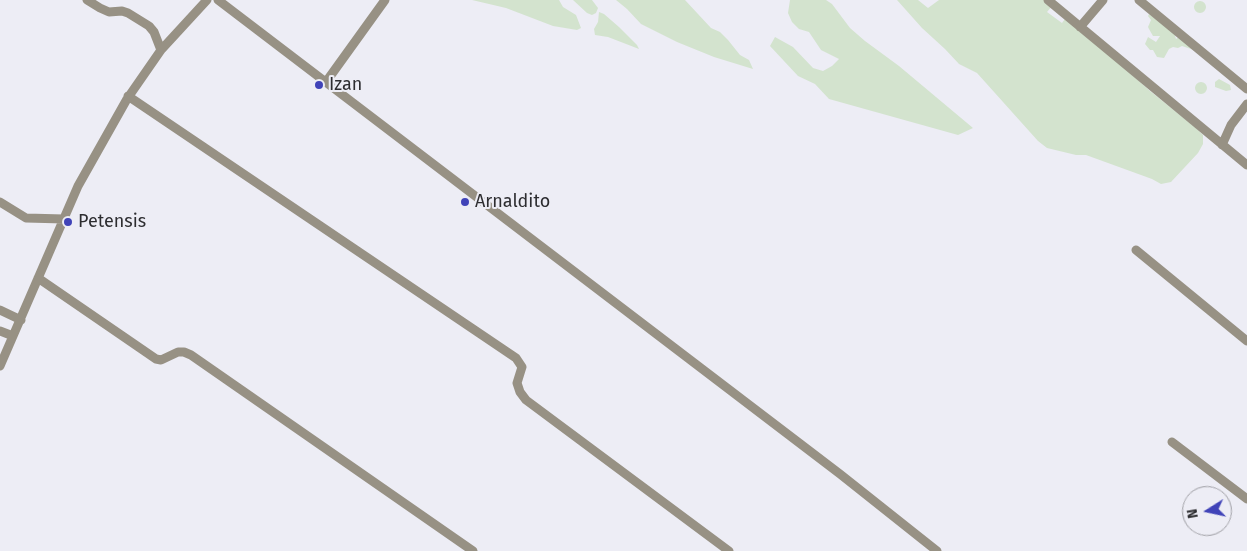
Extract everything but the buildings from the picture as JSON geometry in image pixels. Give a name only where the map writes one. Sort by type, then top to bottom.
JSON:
[{"type":"street","points":[[87,0],[109,12],[122,11],[128,13],[149,26],[154,32],[162,50]]},
{"type":"street","points":[[0,366],[78,186],[128,96],[162,50],[207,0]]},
{"type":"street","points":[[218,0],[832,468],[937,551]]},
{"type":"street","points":[[326,82],[385,0]]},
{"type":"street","points":[[1048,0],[1247,164]]},
{"type":"street","points":[[1080,27],[1103,0]]},
{"type":"street","points":[[1139,0],[1247,89]]},
{"type":"street","points":[[128,96],[512,355],[521,363],[522,367],[517,383],[520,392],[526,400],[729,551]]},
{"type":"street","points":[[1222,145],[1231,125],[1247,104]]},
{"type":"street","points":[[0,202],[26,218],[64,219]]},
{"type":"street","points":[[1136,250],[1247,341]]},
{"type":"street","points":[[38,278],[156,359],[161,360],[178,352],[191,355],[473,551]]},
{"type":"street","points":[[0,310],[21,320]]},
{"type":"street","points":[[0,331],[13,336]]},
{"type":"street","points":[[1172,442],[1247,499]]},
{"type":"green space","points":[[472,0],[559,0],[563,7],[576,15],[581,28],[577,30],[553,26],[506,8]]},
{"type":"green space","points":[[573,0],[592,0],[598,8],[596,13],[592,15],[587,13]]},
{"type":"green space","points":[[616,0],[685,0],[711,28],[720,32],[740,55],[749,60],[753,69],[714,57],[677,42],[641,24]]},
{"type":"green space","points":[[790,0],[826,0],[832,4],[850,28],[973,128],[958,135],[829,99],[815,84],[798,76],[770,46],[775,37],[793,47],[813,68],[823,71],[839,59],[821,50],[809,32],[799,29],[792,22],[788,13]]},
{"type":"green space","points":[[897,0],[918,0],[928,8],[939,0],[1045,0],[1052,6],[1047,12],[1062,23],[1067,16],[1150,91],[1195,127],[1203,135],[1203,144],[1198,153],[1171,182],[1161,184],[1086,155],[1076,155],[1047,148],[1038,141],[977,73],[959,64],[922,28]]},
{"type":"green space","points":[[1198,1],[1202,1],[1206,7],[1202,13],[1198,13],[1194,9],[1194,5]]},
{"type":"green space","points":[[599,12],[619,27],[639,49],[608,37],[595,35],[594,29],[598,22]]},
{"type":"green space","points":[[1149,14],[1174,32],[1176,39],[1180,36],[1194,50],[1182,46],[1178,48],[1173,47],[1169,49],[1164,58],[1157,57],[1153,50],[1150,50],[1145,44],[1148,37],[1156,42],[1160,36],[1153,36],[1148,27],[1151,20],[1148,16]]},
{"type":"green space","points":[[1219,79],[1230,85],[1231,90],[1226,91],[1215,87],[1215,82]]},
{"type":"green space","points":[[1201,82],[1207,88],[1201,94],[1195,88]]},
{"type":"place","name":"Izan","points":[[319,85]]},
{"type":"place","name":"Arnaldito","points":[[465,202]]},
{"type":"place","name":"Petensis","points":[[68,222]]}]
